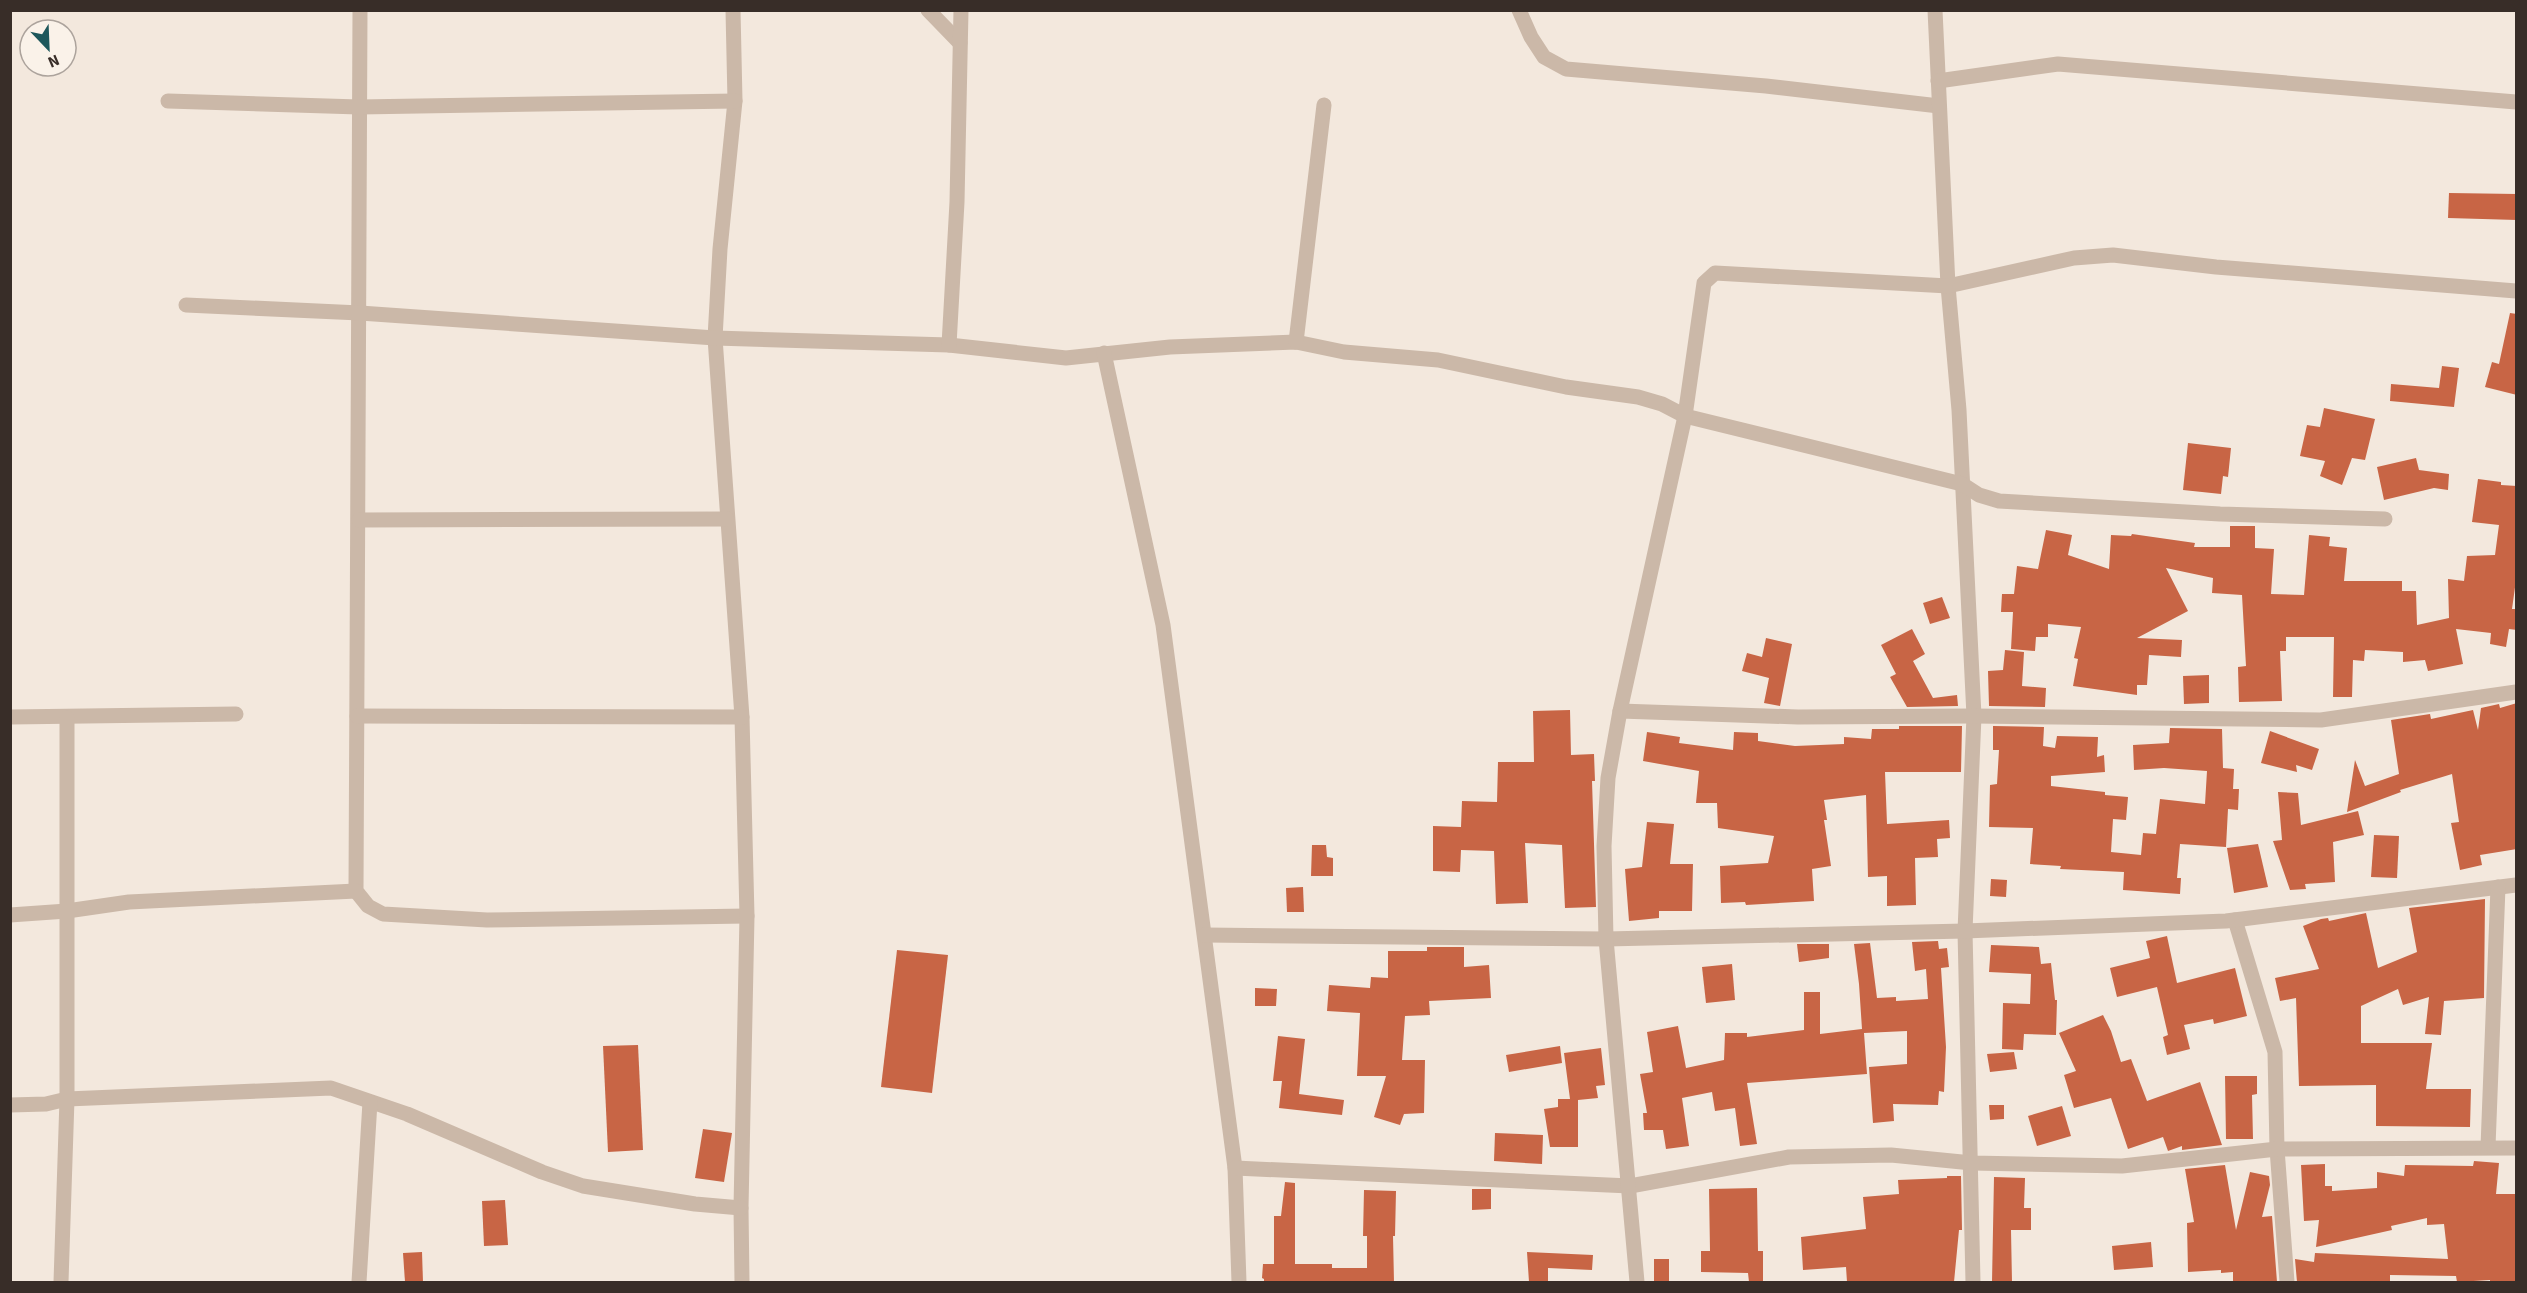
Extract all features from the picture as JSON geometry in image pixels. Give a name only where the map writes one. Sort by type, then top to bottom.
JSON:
[{"type":"street","points":[[360,10],[356,891],[368,906],[383,914],[487,920],[747,916]]},
{"type":"street","points":[[733,10],[735,101],[720,249],[715,338],[742,717],[747,916],[741,1282]]},
{"type":"street","points":[[928,10],[960,43]]},
{"type":"street","points":[[949,345],[957,202],[961,10]]},
{"type":"street","points":[[1519,10],[1531,37],[1544,57],[1566,69],[1766,86],[1940,106]]},
{"type":"street","points":[[1935,10],[1948,286],[1959,410],[1974,716],[1965,930],[1973,1282]]},
{"type":"street","points":[[1938,81],[2058,64],[2517,102]]},
{"type":"street","points":[[168,100],[359,107],[735,101]]},
{"type":"street","points":[[1296,342],[1324,105]]},
{"type":"street","points":[[1637,1282],[1606,939],[1604,835],[1608,778],[1620,711],[1685,416],[1704,283],[1715,273],[1948,286],[2074,258],[2113,255],[2228,268],[2517,291]]},
{"type":"street","points":[[186,305],[360,312],[715,338],[949,345],[1066,358],[1170,347],[1296,342],[1344,352],[1438,360],[1566,387],[1638,397],[1662,404],[1685,416],[1962,484],[1979,495],[1999,501],[2220,514],[2385,519]]},
{"type":"street","points":[[1104,353],[1163,625],[1235,1168],[1239,1282]]},
{"type":"street","points":[[359,520],[728,519]]},
{"type":"street","points":[[1620,711],[1798,717],[1974,716],[2321,720],[2517,692]]},
{"type":"street","points":[[10,717],[236,714]]},
{"type":"street","points":[[357,716],[742,717]]},
{"type":"street","points":[[61,1282],[67,1099],[67,718]]},
{"type":"street","points":[[1205,935],[1606,939],[1965,930],[2235,920],[2517,885]]},
{"type":"street","points":[[2488,1147],[2498,887]]},
{"type":"street","points":[[10,915],[67,911],[129,902],[356,891]]},
{"type":"street","points":[[2235,920],[2275,1052],[2277,1149],[2287,1282]]},
{"type":"street","points":[[10,1105],[46,1104],[67,1099],[331,1088],[407,1114],[542,1172],[583,1186],[695,1204],[741,1208]]},
{"type":"street","points":[[359,1282],[370,1102]]},
{"type":"street","points":[[1235,1168],[1630,1186],[1789,1157],[1891,1155],[1972,1164],[2122,1166],[2277,1149],[2517,1148]]},
{"type":"building","points":[[2449,193],[2517,194],[2517,220],[2448,218]]},
{"type":"building","points":[[2510,313],[2517,314],[2517,395],[2485,387],[2492,362],[2499,364]]},
{"type":"building","points":[[2442,366],[2459,368],[2454,407],[2390,401],[2391,384],[2439,388]]},
{"type":"building","points":[[2324,408],[2375,419],[2365,460],[2352,458],[2342,485],[2320,476],[2325,461],[2300,456],[2307,425],[2320,427]]},
{"type":"building","points":[[2188,443],[2231,448],[2228,477],[2223,476],[2221,494],[2183,490]]},
{"type":"building","points":[[2416,458],[2419,470],[2449,474],[2448,490],[2434,488],[2384,500],[2377,467]]},
{"type":"building","points":[[2478,479],[2501,482],[2501,485],[2517,486],[2517,573],[2512,609],[2517,609],[2517,630],[2509,629],[2506,647],[2490,644],[2491,633],[2456,629],[2463,664],[2428,671],[2425,660],[2403,662],[2403,652],[2365,650],[2364,661],[2353,660],[2352,697],[2333,697],[2334,637],[2286,637],[2286,651],[2280,651],[2282,701],[2239,702],[2238,667],[2246,666],[2242,595],[2212,593],[2213,578],[2166,568],[2188,611],[2137,638],[2182,640],[2181,657],[2149,655],[2147,685],[2137,685],[2137,695],[2073,686],[2078,659],[2074,658],[2081,627],[2048,624],[2048,637],[2036,637],[2035,651],[2011,649],[2013,612],[2001,612],[2002,594],[2014,594],[2017,566],[2038,569],[2046,530],[2072,535],[2068,555],[2109,569],[2111,535],[2131,536],[2132,534],[2195,543],[2194,547],[2230,547],[2230,526],[2255,526],[2255,548],[2274,549],[2271,594],[2304,595],[2309,535],[2330,537],[2329,546],[2347,548],[2344,581],[2402,581],[2402,591],[2416,591],[2417,625],[2449,618],[2448,579],[2464,581],[2467,556],[2495,555],[2499,525],[2472,522]]},
{"type":"building","points":[[1942,597],[1950,618],[1930,624],[1923,603]]},
{"type":"building","points":[[1912,629],[1925,654],[1913,661],[1933,698],[1957,695],[1958,706],[1907,707],[1890,677],[1896,674],[1881,645]]},
{"type":"building","points":[[1766,638],[1792,644],[1780,706],[1764,703],[1769,678],[1742,671],[1747,653],[1762,657]]},
{"type":"building","points":[[2005,650],[2024,652],[2022,686],[2046,688],[2045,707],[1989,706],[1988,671],[2003,670]]},
{"type":"building","points":[[2209,675],[2209,703],[2184,704],[2183,676]]},
{"type":"building","points":[[2517,703],[2517,849],[2480,855],[2482,865],[2460,870],[2451,823],[2459,822],[2452,774],[2400,790],[2401,792],[2347,812],[2355,760],[2365,786],[2399,774],[2391,720],[2430,714],[2431,719],[2473,710],[2478,730],[2481,708],[2499,704],[2500,708]]},
{"type":"building","points":[[1570,710],[1571,755],[1594,754],[1595,781],[1592,781],[1596,907],[1565,908],[1562,845],[1525,843],[1528,903],[1496,904],[1494,851],[1461,850],[1460,872],[1433,871],[1433,826],[1461,827],[1462,801],[1497,802],[1498,762],[1534,762],[1533,711]]},
{"type":"building","points":[[1899,726],[1962,726],[1961,772],[1885,772],[1887,824],[1949,820],[1950,838],[1937,839],[1938,857],[1915,858],[1916,905],[1887,906],[1887,876],[1868,877],[1866,795],[1824,800],[1827,820],[1824,820],[1831,866],[1812,869],[1814,901],[1746,905],[1745,902],[1721,903],[1720,866],[1768,863],[1774,836],[1718,828],[1717,803],[1696,803],[1699,771],[1643,761],[1647,732],[1680,737],[1679,743],[1733,750],[1734,732],[1758,733],[1758,741],[1795,746],[1844,744],[1844,737],[1871,739],[1872,729],[1899,729]]},
{"type":"building","points":[[1993,726],[2044,727],[2043,746],[2055,748],[2057,736],[2098,737],[2097,757],[2104,755],[2105,772],[2051,776],[2051,786],[2128,797],[2126,820],[2113,819],[2111,852],[2141,855],[2143,833],[2156,834],[2160,799],[2205,804],[2207,771],[2164,768],[2134,770],[2133,745],[2169,743],[2170,728],[2222,729],[2223,768],[2234,769],[2233,789],[2239,789],[2238,810],[2228,809],[2226,847],[2180,844],[2177,878],[2181,878],[2180,894],[2123,890],[2124,872],[2060,869],[2061,866],[2030,864],[2033,828],[1989,827],[1990,785],[1997,784],[1999,750],[1993,750]]},
{"type":"building","points":[[2270,731],[2319,749],[2312,770],[2296,765],[2297,772],[2261,763]]},
{"type":"building","points":[[2278,792],[2298,793],[2301,825],[2358,811],[2364,835],[2333,842],[2335,882],[2305,884],[2306,889],[2290,890],[2273,841],[2282,840]]},
{"type":"building","points":[[1647,822],[1674,824],[1670,864],[1693,864],[1692,911],[1659,911],[1659,918],[1629,921],[1625,869],[1642,867]]},
{"type":"building","points":[[2374,835],[2399,836],[2397,878],[2371,877]]},
{"type":"building","points":[[2258,844],[2268,887],[2234,893],[2227,848]]},
{"type":"building","points":[[1312,845],[1326,845],[1327,857],[1333,858],[1333,876],[1311,876]]},
{"type":"building","points":[[1991,879],[2007,880],[2006,897],[1990,896]]},
{"type":"building","points":[[1303,887],[1304,912],[1287,912],[1286,888]]},
{"type":"building","points":[[2485,899],[2484,998],[2444,1001],[2441,1035],[2425,1034],[2429,997],[2403,1005],[2398,989],[2361,1006],[2361,1043],[2432,1043],[2426,1089],[2471,1089],[2470,1127],[2376,1126],[2376,1085],[2299,1086],[2296,998],[2280,1001],[2275,978],[2319,969],[2303,926],[2321,919],[2328,918],[2329,921],[2366,913],[2378,968],[2417,952],[2409,908]]},
{"type":"building","points":[[2167,936],[2177,983],[2235,968],[2247,1016],[2214,1024],[2213,1019],[2184,1025],[2190,1049],[2167,1055],[2163,1037],[2168,1035],[2157,987],[2117,997],[2110,968],[2150,958],[2146,941]]},
{"type":"building","points":[[1938,941],[1939,949],[1947,948],[1949,967],[1941,968],[1946,1047],[1944,1092],[1939,1091],[1938,1105],[1893,1104],[1894,1121],[1873,1123],[1869,1067],[1907,1064],[1907,1031],[1864,1033],[1867,1074],[1747,1083],[1757,1144],[1740,1146],[1735,1108],[1715,1111],[1712,1092],[1682,1098],[1689,1146],[1666,1149],[1663,1130],[1644,1130],[1643,1113],[1647,1113],[1640,1074],[1653,1072],[1647,1032],[1678,1026],[1686,1068],[1724,1060],[1725,1033],[1747,1033],[1747,1037],[1804,1030],[1804,992],[1820,992],[1820,1034],[1862,1029],[1854,944],[1870,943],[1877,998],[1896,997],[1896,1001],[1928,999],[1926,969],[1915,971],[1912,942]]},
{"type":"building","points":[[1797,944],[1829,944],[1829,958],[1799,962]]},
{"type":"building","points":[[1991,945],[2039,947],[2041,964],[2051,963],[2055,1000],[2057,1000],[2056,1035],[2024,1034],[2023,1050],[2002,1049],[2003,1003],[2030,1004],[2031,974],[1989,972]]},
{"type":"building","points":[[1427,947],[1464,947],[1464,967],[1489,965],[1491,998],[1429,1001],[1430,1015],[1405,1016],[1402,1060],[1425,1060],[1424,1113],[1404,1114],[1400,1125],[1374,1117],[1386,1076],[1357,1076],[1360,1013],[1327,1011],[1329,985],[1370,988],[1371,977],[1388,978],[1388,951],[1427,951]]},
{"type":"building","points":[[897,950],[948,955],[932,1093],[881,1087]]},
{"type":"building","points":[[1732,964],[1735,1000],[1706,1003],[1702,967]]},
{"type":"building","points":[[1255,988],[1277,989],[1276,1006],[1255,1006]]},
{"type":"building","points":[[2103,1015],[2121,1062],[2131,1059],[2147,1101],[2200,1082],[2222,1145],[2182,1150],[2182,1146],[2168,1151],[2163,1137],[2128,1149],[2111,1098],[2074,1108],[2064,1075],[2076,1071],[2059,1033]]},
{"type":"building","points":[[1278,1036],[1305,1039],[1299,1094],[1344,1100],[1342,1115],[1279,1108],[1282,1081],[1273,1081]]},
{"type":"building","points":[[638,1045],[643,1150],[608,1152],[603,1046]]},
{"type":"building","points":[[1560,1046],[1562,1063],[1509,1072],[1506,1055]]},
{"type":"building","points":[[1601,1048],[1605,1085],[1596,1086],[1598,1098],[1578,1100],[1578,1147],[1550,1147],[1544,1109],[1558,1107],[1558,1099],[1570,1099],[1564,1053]]},
{"type":"building","points":[[2014,1052],[2017,1069],[1990,1072],[1987,1054]]},
{"type":"building","points":[[2225,1076],[2257,1076],[2257,1094],[2252,1095],[2253,1139],[2226,1139]]},
{"type":"building","points":[[1989,1105],[2004,1105],[2004,1119],[1990,1120]]},
{"type":"building","points":[[2062,1106],[2071,1136],[2037,1146],[2028,1116]]},
{"type":"building","points":[[703,1129],[732,1133],[724,1182],[695,1178]]},
{"type":"building","points":[[1495,1133],[1543,1135],[1542,1164],[1494,1161]]},
{"type":"building","points":[[2474,1161],[2499,1163],[2496,1194],[2517,1194],[2517,1282],[2490,1282],[2490,1280],[2457,1282],[2456,1276],[2390,1275],[2390,1282],[2297,1282],[2295,1259],[2314,1262],[2315,1253],[2448,1259],[2444,1224],[2427,1225],[2427,1218],[2391,1226],[2392,1230],[2316,1247],[2319,1220],[2304,1221],[2301,1165],[2325,1164],[2325,1186],[2332,1186],[2332,1191],[2377,1188],[2377,1172],[2404,1176],[2405,1165],[2473,1166]]},
{"type":"building","points":[[2225,1165],[2236,1230],[2250,1172],[2269,1176],[2270,1185],[2262,1217],[2272,1216],[2277,1282],[2233,1282],[2233,1272],[2221,1273],[2221,1270],[2188,1272],[2187,1223],[2194,1222],[2185,1169]]},
{"type":"building","points":[[1947,1176],[1961,1176],[1962,1230],[1959,1230],[1954,1282],[1847,1282],[1846,1267],[1803,1270],[1801,1237],[1866,1229],[1863,1197],[1899,1194],[1898,1180],[1947,1178]]},
{"type":"building","points":[[1994,1177],[2025,1178],[2024,1208],[2031,1208],[2031,1230],[2011,1230],[2012,1282],[1992,1282]]},
{"type":"building","points":[[1285,1182],[1295,1183],[1295,1264],[1332,1264],[1332,1268],[1367,1268],[1367,1236],[1363,1236],[1364,1190],[1396,1191],[1395,1236],[1393,1236],[1394,1282],[1264,1282],[1263,1264],[1274,1264],[1274,1216],[1281,1216]]},
{"type":"building","points":[[1757,1188],[1758,1251],[1763,1251],[1763,1282],[1749,1282],[1748,1273],[1701,1272],[1701,1251],[1710,1251],[1709,1189]]},
{"type":"building","points":[[1472,1189],[1491,1189],[1491,1209],[1472,1210]]},
{"type":"building","points":[[505,1200],[508,1245],[484,1246],[482,1201]]},
{"type":"building","points":[[2151,1242],[2153,1267],[2114,1270],[2112,1246]]},
{"type":"building","points":[[422,1252],[423,1282],[405,1282],[403,1253]]},
{"type":"building","points":[[1527,1252],[1593,1255],[1592,1270],[1548,1268],[1548,1282],[1529,1282]]},
{"type":"building","points":[[1654,1259],[1669,1259],[1669,1282],[1654,1282]]}]
